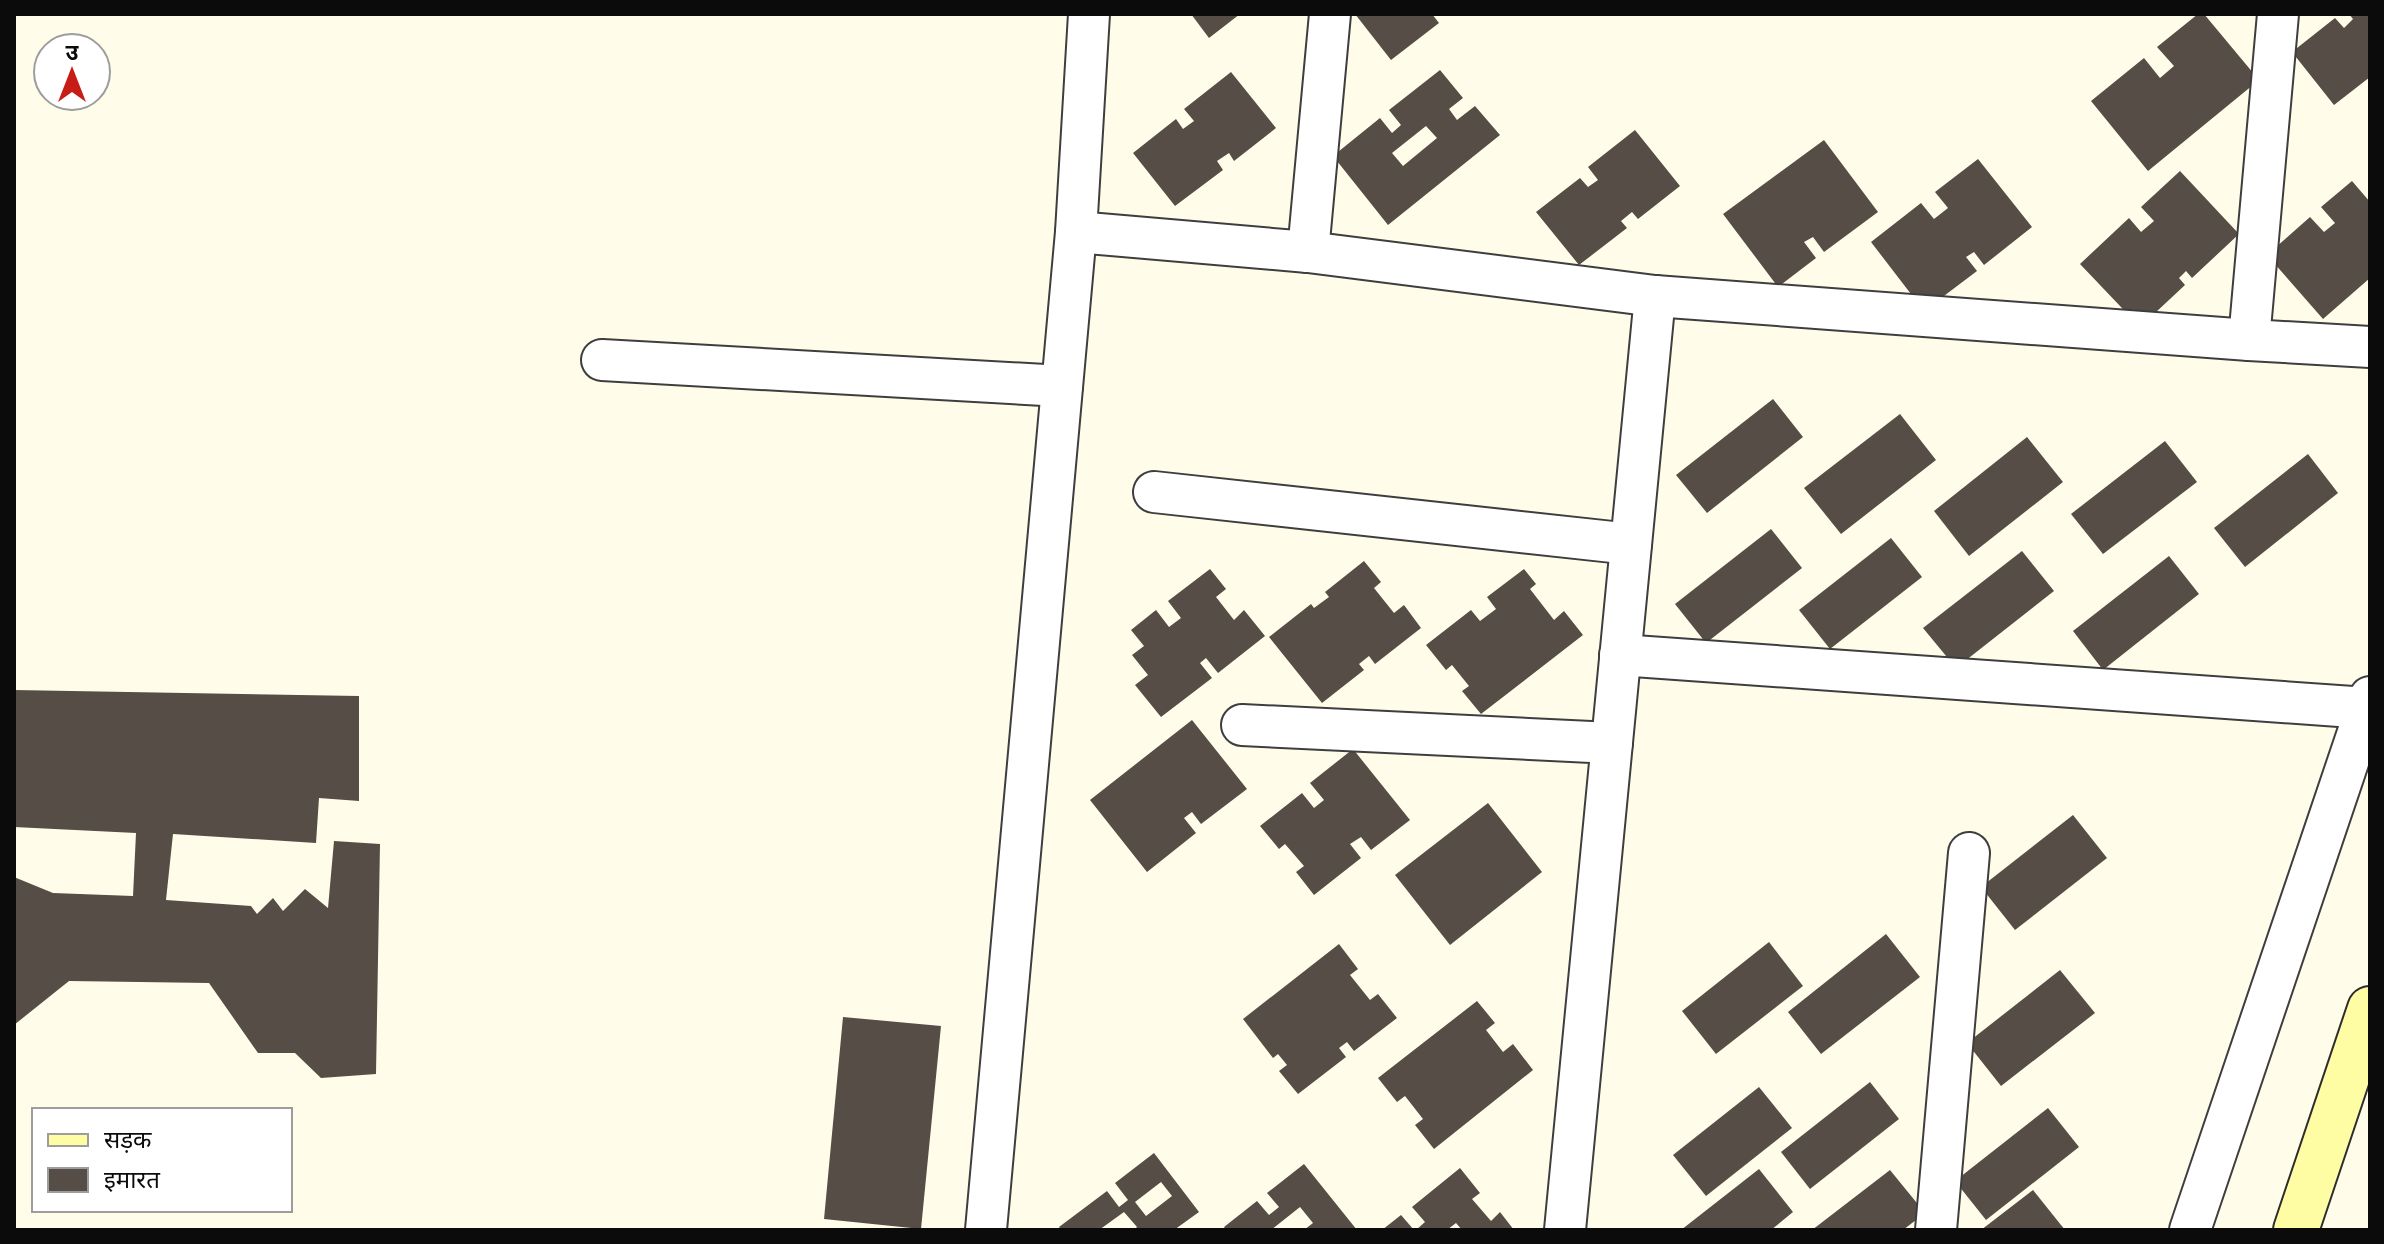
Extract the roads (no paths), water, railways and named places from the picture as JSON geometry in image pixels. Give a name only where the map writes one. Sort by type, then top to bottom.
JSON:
[{"type":"main road","points":[[2296,1230],[2370,1009]]},
{"type":"street","points":[[986,1230],[1076,232],[1089,14]]},
{"type":"street","points":[[1308,252],[1330,14]]},
{"type":"street","points":[[2249,340],[2278,14]]},
{"type":"street","points":[[1076,232],[1308,252],[1655,296],[2370,347]]},
{"type":"street","points":[[1565,1230],[1655,296]]},
{"type":"street","points":[[602,360],[1062,386]]},
{"type":"street","points":[[1154,492],[1631,544]]},
{"type":"street","points":[[1620,655],[2369,703],[2190,1230]]},
{"type":"street","points":[[1242,725],[1612,743]]},
{"type":"street","points":[[1936,1230],[1969,853]]}]
